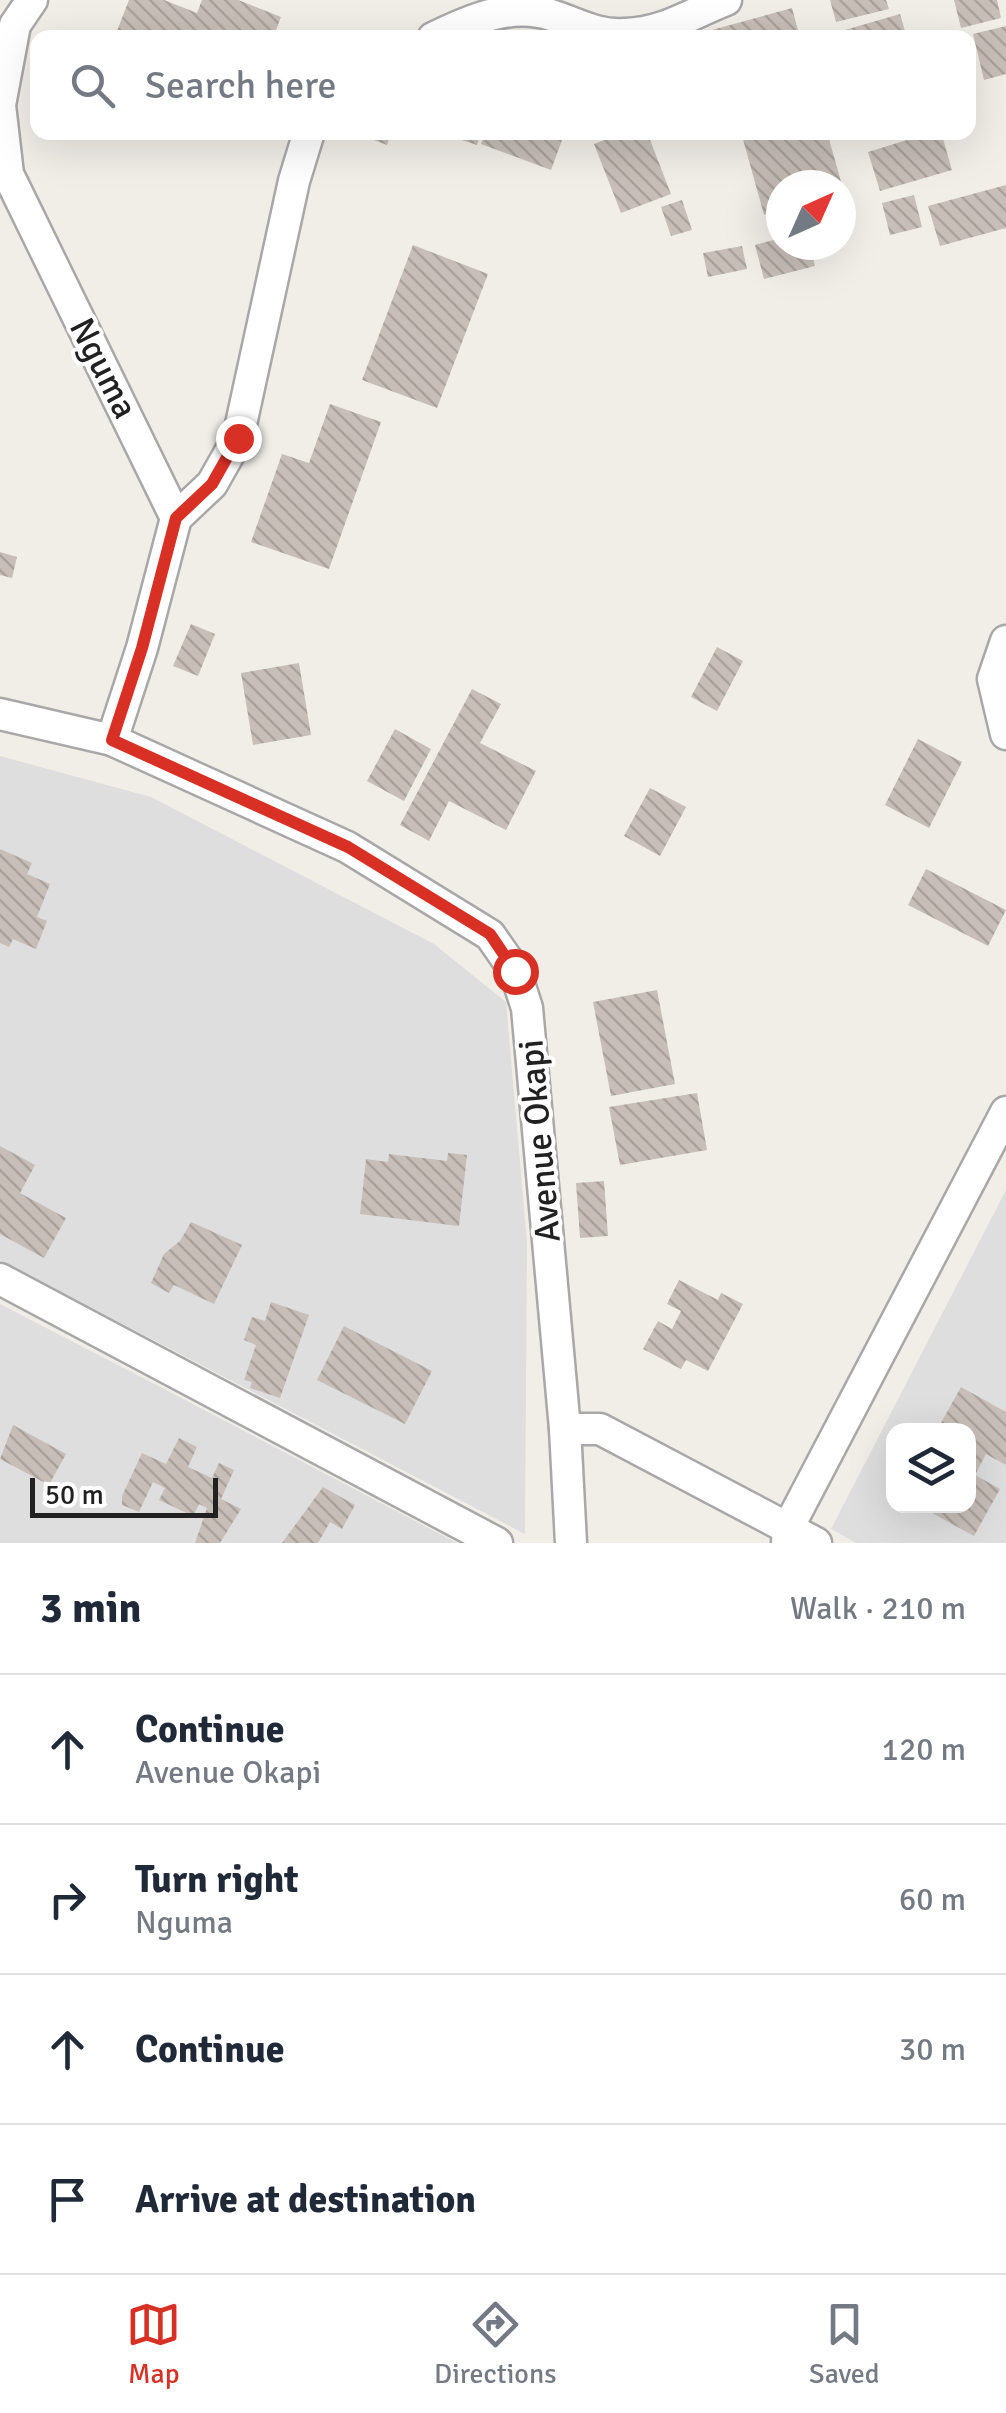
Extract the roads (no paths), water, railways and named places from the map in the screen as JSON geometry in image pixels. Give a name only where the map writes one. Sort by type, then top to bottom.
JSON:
[{"type":"street","name":"Nguma","points":[[32,0],[15,25],[0,105],[8,174],[176,518]]},
{"type":"street","points":[[655,30],[670,28],[726,0]]},
{"type":"street","points":[[450,30],[472,19],[520,9],[551,14],[587,30]]},
{"type":"street","points":[[112,740],[142,648],[176,518],[212,484],[238,438],[294,181],[307,140]]},
{"type":"street","points":[[1006,641],[993,679],[1006,734]]},
{"type":"street","name":"Avenue Okapi","points":[[0,714],[112,740],[348,847],[490,934],[515,971],[527,1008],[565,1428],[571,1543]]},
{"type":"street","points":[[788,1536],[1006,1112]]},
{"type":"street","points":[[0,1279],[479,1539]]},
{"type":"street","points":[[565,1428],[600,1430],[788,1536],[816,1543]]}]
